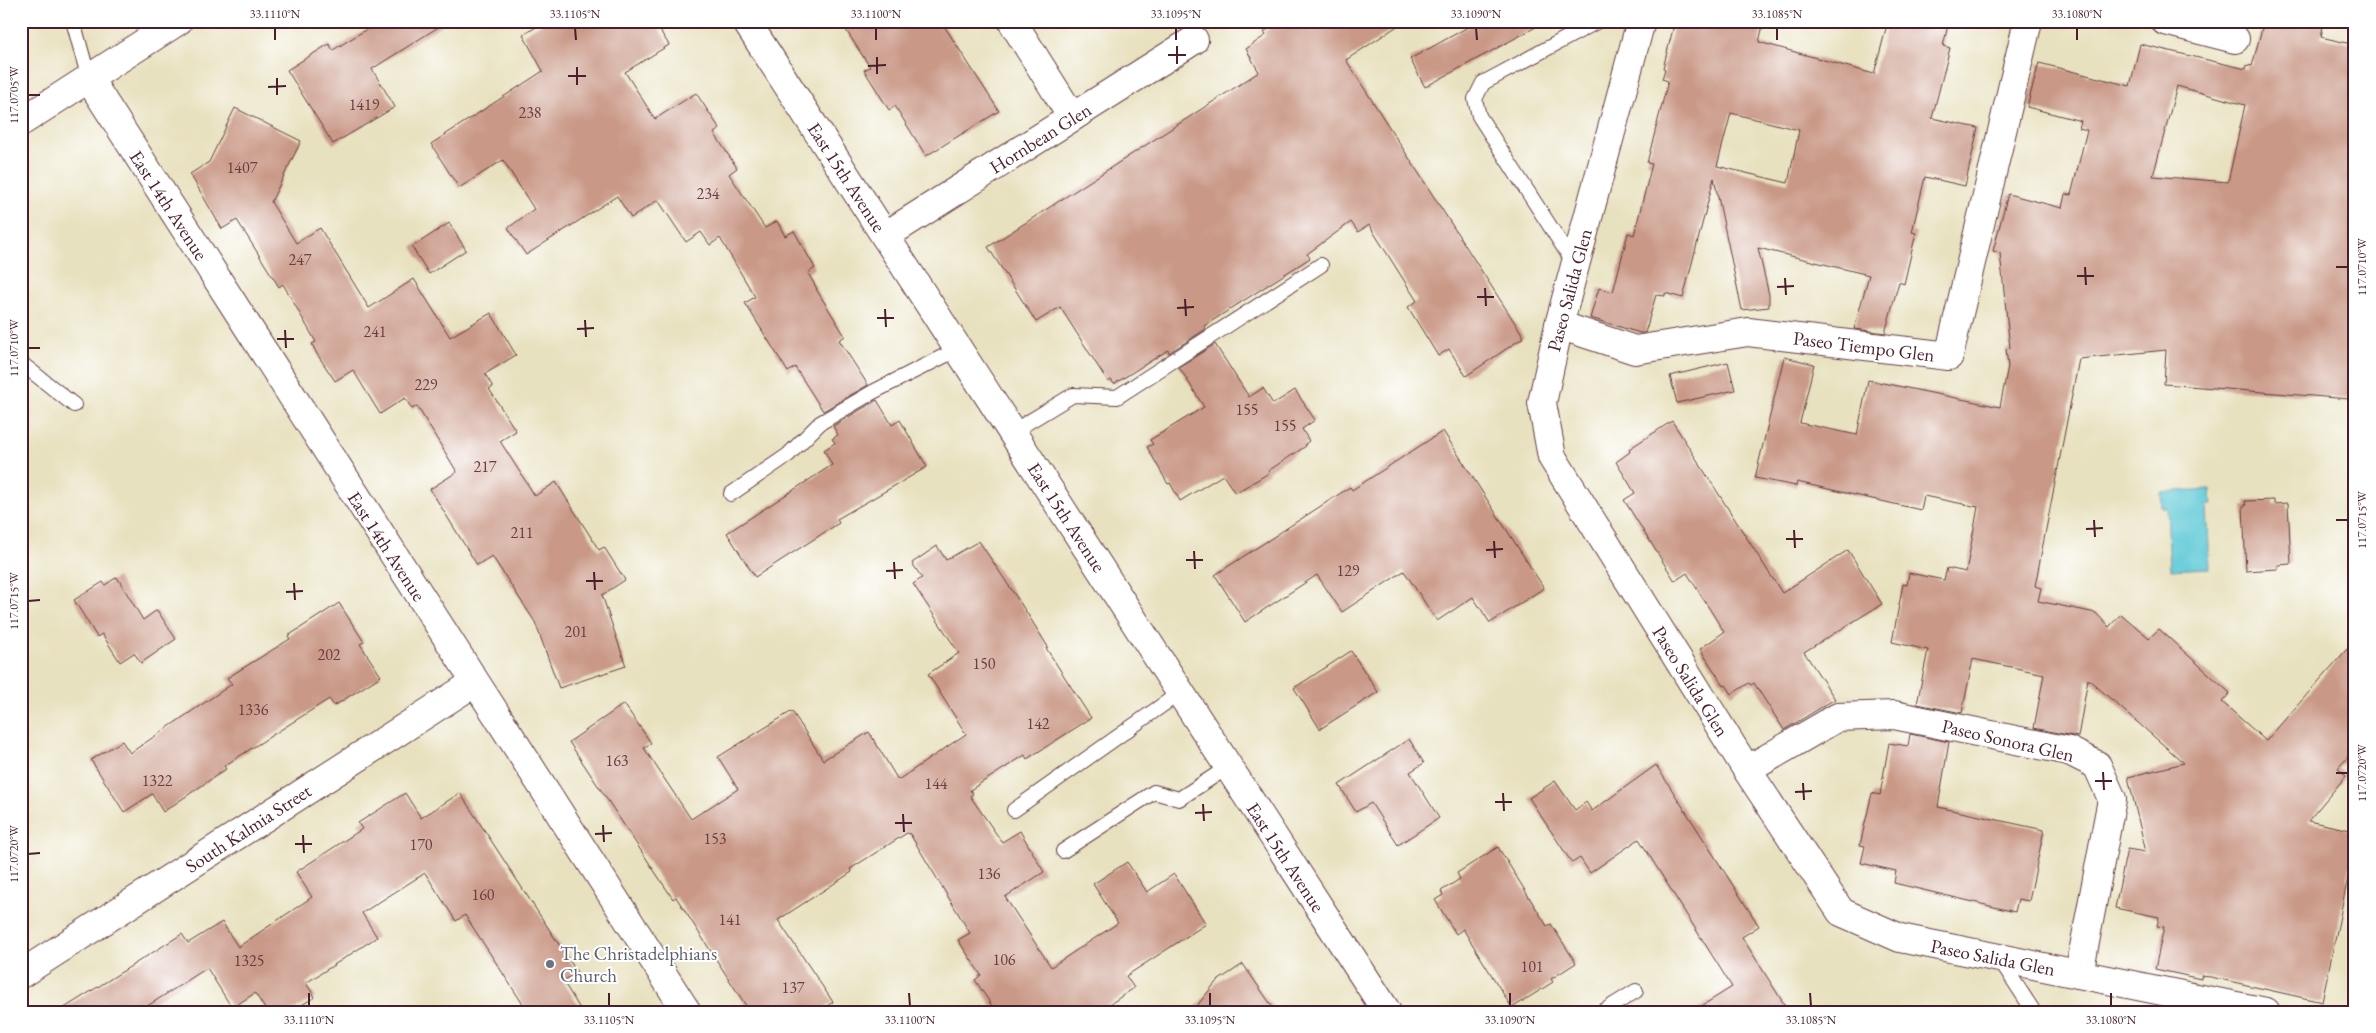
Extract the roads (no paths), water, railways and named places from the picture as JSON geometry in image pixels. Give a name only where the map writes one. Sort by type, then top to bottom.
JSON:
[{"type":"street","points":[[21,122],[178,21]]},
{"type":"street","name":"East 15th Avenue","points":[[746,21],[1388,1012]]},
{"type":"street","points":[[1012,21],[1072,117]]},
{"type":"street","name":"Paseo Salida Glen","points":[[1641,21],[1559,325],[1542,403],[1552,456],[1747,770],[1840,912],[1900,938],[2079,974],[2195,1006],[2266,1012]]},
{"type":"street","name":"Paseo Tiempo Glen","points":[[1559,325],[1635,350],[1748,332],[1949,356],[2028,21]]},
{"type":"street","points":[[2165,21],[2235,39]]},
{"type":"street","name":"Hornbean Glen","points":[[885,236],[1194,40]]},
{"type":"street","name":"East 14th Avenue","points":[[89,80],[474,683],[688,1012]]},
{"type":"street","name":"South Kalmia Street","points":[[21,974],[474,683]]},
{"type":"street","name":"Paseo Sonora Glen","points":[[1747,770],[1838,716],[1894,715],[2069,751],[2097,765],[2112,800],[2079,974]]},
{"type":"lane","points":[[73,21],[89,80]]},
{"type":"lane","points":[[1575,266],[1479,116],[1474,99],[1483,83],[1598,21]]},
{"type":"lane","points":[[1012,432],[1073,395],[1117,397],[1320,266]]},
{"type":"lane","points":[[731,494],[788,456],[820,424],[873,392],[958,349]]},
{"type":"lane","points":[[21,363],[74,405]]},
{"type":"lane","points":[[1014,810],[1181,692]]},
{"type":"lane","points":[[1064,851],[1154,792],[1179,799],[1228,767]]},
{"type":"lane","points":[[1998,958],[2034,1012]]},
{"type":"lane","points":[[1602,1012],[1636,991]]},
{"type":"water","points":[[2211,489],[2212,505],[2207,506],[2210,568],[2170,570],[2167,508],[2162,508],[2161,492]]},
{"type":"place","name":"The Christadelphians Church","points":[[550,964]]}]
